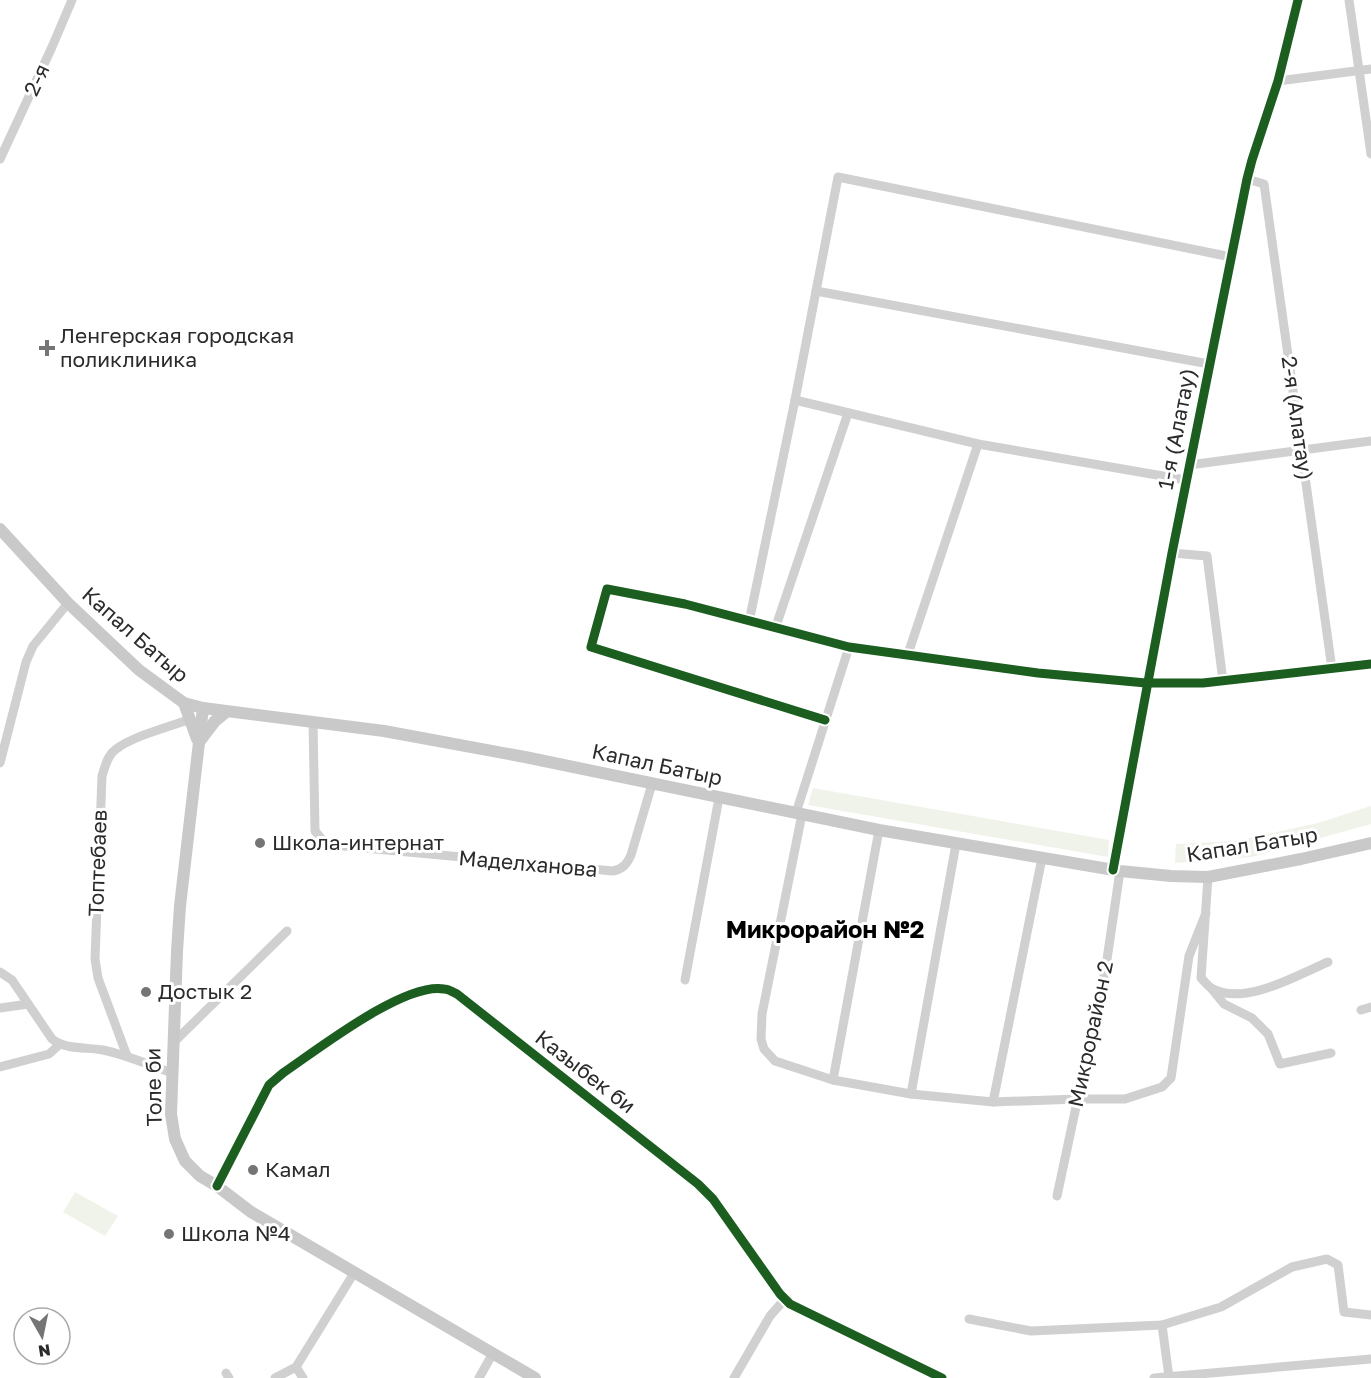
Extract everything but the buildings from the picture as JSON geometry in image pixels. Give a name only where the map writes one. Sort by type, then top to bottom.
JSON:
[{"type":"main road","name":"Капал Батыр","points":[[0,529],[68,603],[139,670],[184,703],[203,708],[384,731],[525,757],[879,830],[1116,870],[1171,876],[1208,877],[1371,843]]},
{"type":"main road","points":[[184,703],[198,743]]},
{"type":"main road","name":"Толе би","points":[[203,708],[180,906],[173,1043],[171,1114],[175,1139],[185,1161],[200,1176],[251,1212],[535,1378]]},
{"type":"main road","points":[[198,743],[215,721],[226,712]]},
{"type":"street","name":"2-я","points":[[0,159],[72,0]]},
{"type":"street","name":"1-я (Алатау)","points":[[1116,870],[1146,683],[1247,179],[1278,81],[1298,0]]},
{"type":"street","points":[[1349,0],[1371,154]]},
{"type":"street","points":[[1278,81],[1371,69]]},
{"type":"street","points":[[749,622],[838,177],[1231,257]]},
{"type":"street","name":"2-я (Алатау)","points":[[1247,179],[1264,184],[1332,669]]},
{"type":"street","points":[[816,291],[1209,364]]},
{"type":"street","points":[[795,400],[978,444],[1186,480]]},
{"type":"street","points":[[776,629],[848,413]]},
{"type":"street","points":[[1189,465],[1371,441]]},
{"type":"street","points":[[908,654],[978,444]]},
{"type":"street","points":[[1172,553],[1207,556],[1223,681]]},
{"type":"street","points":[[825,720],[591,647],[607,589],[686,604],[849,647],[1038,673],[1146,683],[1203,683],[1371,664]]},
{"type":"street","points":[[0,764],[26,662],[33,646],[68,603]]},
{"type":"street","points":[[849,647],[825,720],[799,814],[762,1014],[761,1038],[764,1049],[775,1061],[834,1080],[911,1094],[993,1102],[1125,1099],[1162,1087],[1171,1078],[1189,956],[1206,913]]},
{"type":"street","name":"Топтебаев","points":[[127,1056],[98,978],[95,958],[102,776],[107,760],[115,750],[132,740],[191,719]]},
{"type":"street","name":"Маделханова","points":[[314,722],[315,831],[325,843],[333,845],[613,871],[627,864],[652,784]]},
{"type":"street","points":[[685,980],[719,798]]},
{"type":"street","points":[[834,1080],[879,830]]},
{"type":"street","points":[[911,1094],[956,843]]},
{"type":"street","points":[[993,1102],[1042,858]]},
{"type":"street","name":"Микрорайон 2","points":[[1057,1196],[1106,966],[1116,870]]},
{"type":"street","points":[[1208,877],[1201,978],[1224,1004],[1252,1018],[1269,1034],[1281,1064],[1330,1053]]},
{"type":"street","points":[[173,1043],[287,931]]},
{"type":"street","points":[[1211,988],[1232,994],[1253,993],[1328,962]]},
{"type":"street","points":[[0,972],[12,980],[52,1040],[59,1045],[103,1050],[127,1056],[172,1073]]},
{"type":"street","name":"Казыбек би","points":[[217,1186],[269,1085],[385,1004],[429,989],[445,989],[457,994],[698,1184],[713,1199],[785,1299],[801,1310],[942,1378]]},
{"type":"street","points":[[0,1008],[28,1004]]},
{"type":"street","points":[[1361,1010],[1371,1007]]},
{"type":"street","points":[[0,1067],[49,1054],[59,1045]]},
{"type":"street","points":[[969,1319],[1031,1331],[1162,1325],[1221,1307],[1292,1267],[1327,1259],[1338,1265],[1344,1312],[1371,1315]]},
{"type":"street","points":[[275,1378],[296,1366],[354,1273]]},
{"type":"street","points":[[734,1378],[770,1316],[785,1299]]},
{"type":"street","points":[[1162,1325],[1162,1377],[1371,1359]]},
{"type":"street","points":[[479,1378],[493,1353]]},
{"type":"street","points":[[296,1366],[303,1378]]},
{"type":"shaded area","points":[[813,788],[1109,840],[1108,857],[808,805]]},
{"type":"shaded area","points":[[1371,806],[1371,824],[1252,857],[1175,863],[1176,844],[1236,841],[1318,823]]},
{"type":"shaded area","points":[[75,1192],[118,1216],[105,1236],[63,1212]]},
{"type":"cycle path","points":[[1113,870],[1172,553],[1247,179],[1278,81],[1298,0]]},
{"type":"cycle path","points":[[825,720],[591,647],[607,589],[685,604],[849,647],[1038,673],[1146,683],[1203,683],[1371,664]]},
{"type":"cycle path","points":[[217,1186],[269,1085],[338,1034],[384,1006],[427,990],[444,989],[457,994],[698,1184],[713,1199],[780,1294],[790,1304],[942,1378]]},
{"type":"place","name":"Ленгерская городская поликлиника","points":[[47,348]]},
{"type":"place","name":"Школа-интернат","points":[[260,843]]},
{"type":"place","name":"Достык 2","points":[[146,992]]},
{"type":"place","name":"Камал","points":[[253,1170]]},
{"type":"place","name":"Школа №4","points":[[169,1234]]},
{"type":"district","name":"Микрорайон №2","points":[[825,930]]}]
